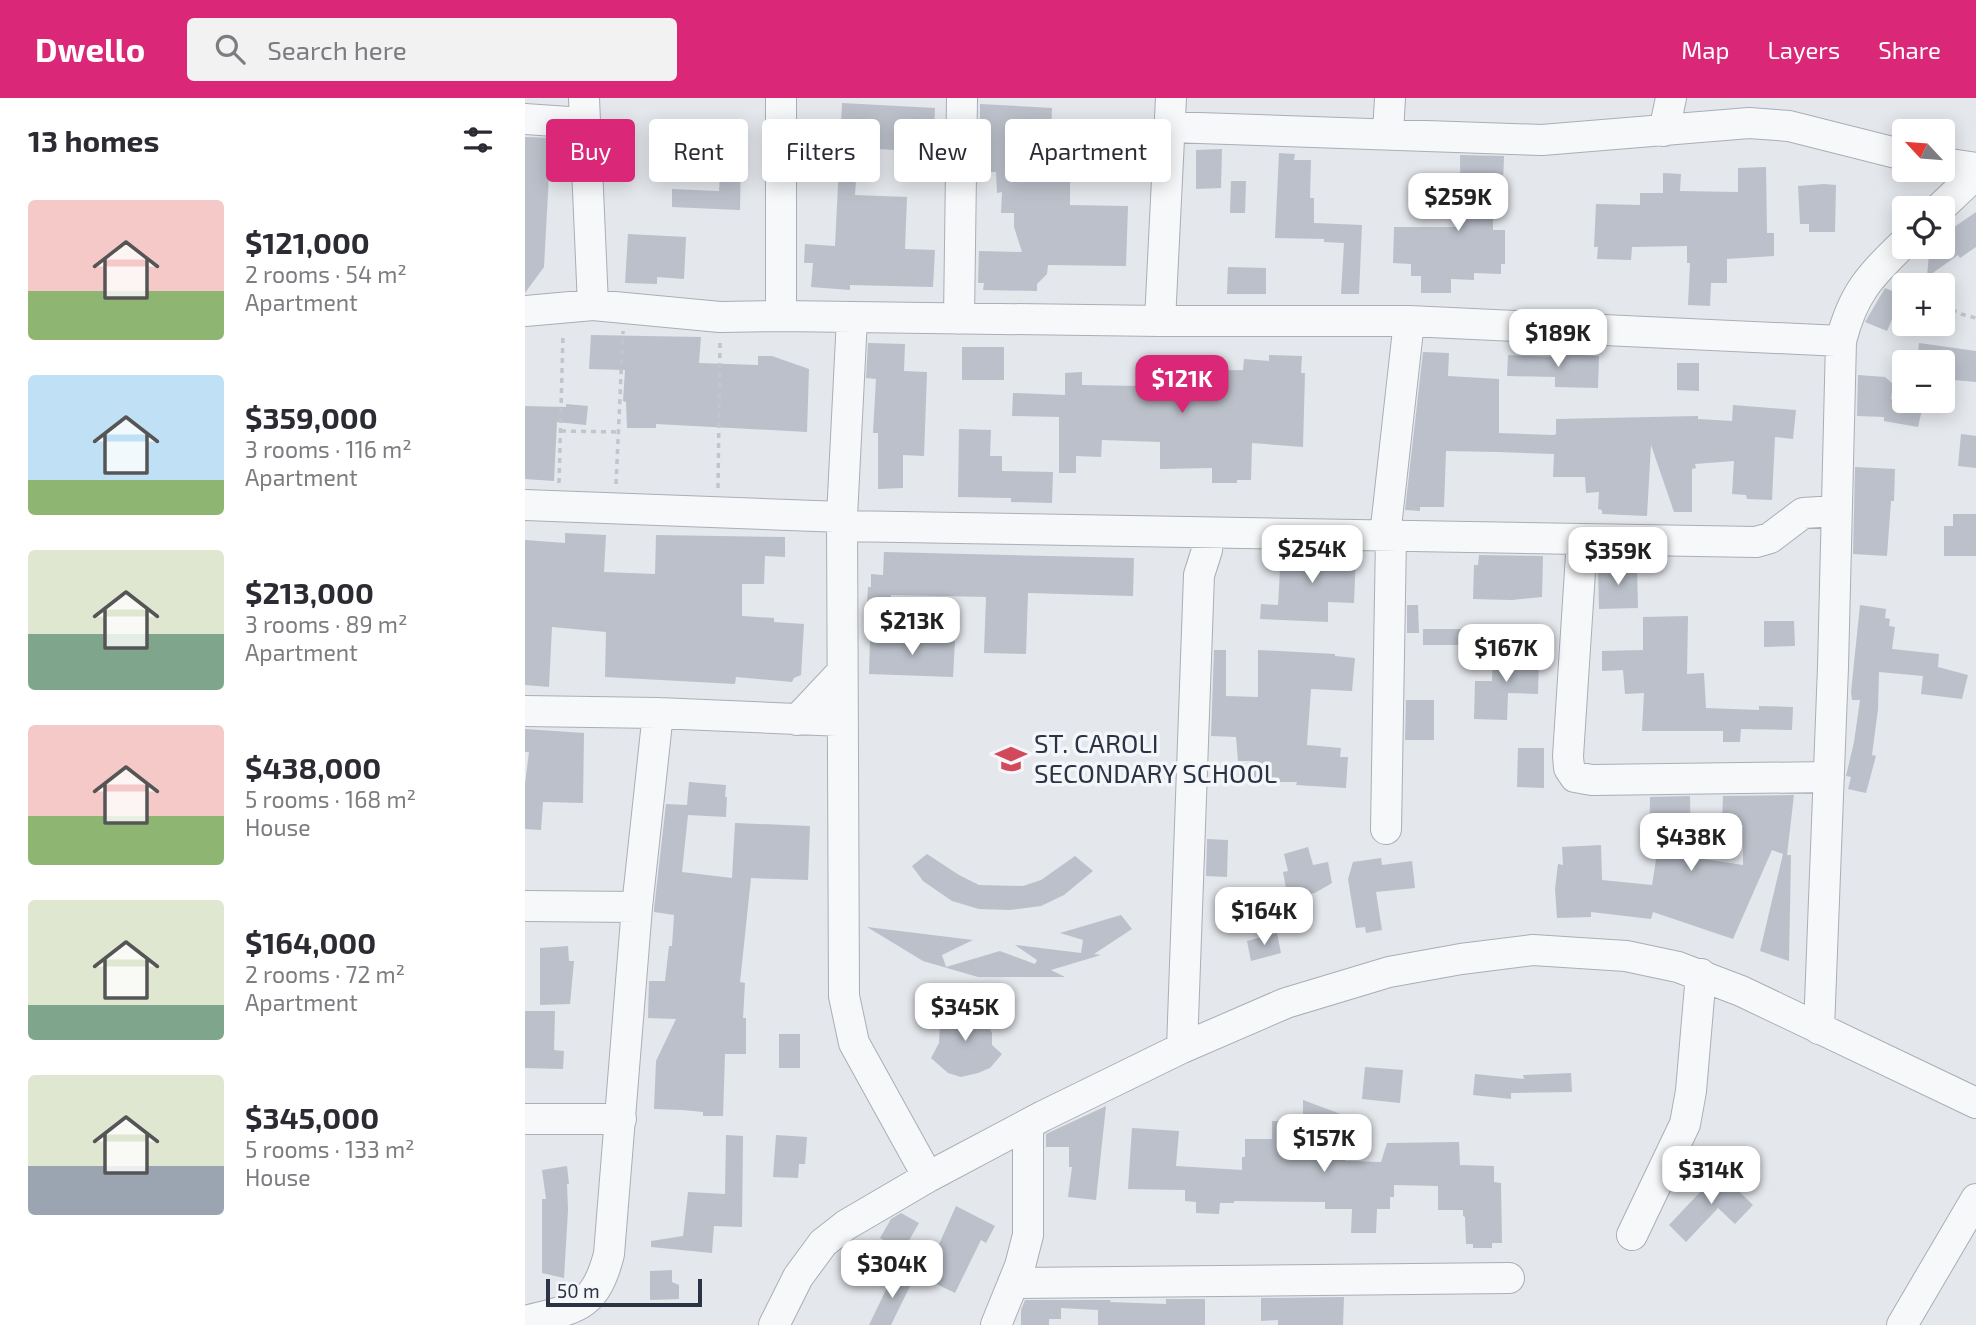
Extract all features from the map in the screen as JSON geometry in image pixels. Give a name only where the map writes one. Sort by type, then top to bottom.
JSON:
[{"type":"street","points":[[781,98],[781,316]]},
{"type":"street","points":[[959,319],[962,98]]},
{"type":"street","points":[[1388,133],[1390,98]]},
{"type":"street","points":[[1664,131],[1671,98]]},
{"type":"street","points":[[525,118],[583,110],[593,305]]},
{"type":"street","points":[[1160,321],[1170,112],[1388,133],[1542,140],[1749,123],[1789,126],[1892,152]]},
{"type":"street","points":[[1955,165],[1976,168]]},
{"type":"street","points":[[1953,196],[1976,174]]},
{"type":"street","points":[[1819,1029],[1841,341],[1856,296],[1892,255]]},
{"type":"street","points":[[525,311],[593,305],[720,317],[1409,321],[1841,341]]},
{"type":"street","points":[[852,318],[842,521],[844,996],[854,1044],[928,1177]]},
{"type":"street","points":[[1386,829],[1388,537],[1409,321]]},
{"type":"street","points":[[525,505],[718,511],[842,521],[1388,537],[1756,542],[1770,538],[1803,513],[1836,510]]},
{"type":"street","points":[[1582,540],[1568,755],[1569,768],[1576,777],[1593,780],[1829,777]]},
{"type":"street","points":[[1182,1048],[1198,588],[1207,550]]},
{"type":"street","points":[[797,720],[842,671]]},
{"type":"street","points":[[525,711],[658,713],[842,721]]},
{"type":"street","points":[[525,1321],[582,1305],[604,1275],[609,1254],[637,907],[658,713]]},
{"type":"street","points":[[525,906],[637,907]]},
{"type":"street","points":[[774,1325],[798,1277],[823,1242],[846,1225],[928,1177],[1182,1048],[1286,1003],[1389,972],[1533,950],[1612,955],[1678,967],[1701,974],[1976,1102]]},
{"type":"street","points":[[1632,1235],[1685,1124],[1691,1091],[1701,974]]},
{"type":"street","points":[[525,1119],[621,1118]]},
{"type":"street","points":[[996,1325],[1028,1235],[1028,1124]]},
{"type":"street","points":[[1902,1325],[1976,1199]]},
{"type":"street","points":[[1013,1283],[1509,1278]]},
{"type":"path","points":[[558,506],[563,308]]},
{"type":"path","points":[[615,507],[624,308]]},
{"type":"path","points":[[1955,310],[1976,318]]},
{"type":"path","points":[[718,511],[720,317]]},
{"type":"path","points":[[561,431],[620,432]]},
{"type":"building","points":[[842,103],[935,108],[934,119],[894,119],[894,150],[880,149],[880,119],[841,119]]},
{"type":"building","points":[[980,104],[1052,108],[1052,119],[1005,119],[1005,182],[1070,182],[1070,205],[1128,206],[1126,266],[1048,265],[1047,274],[1037,284],[1037,291],[983,290],[984,283],[978,283],[979,251],[1022,252],[1014,227],[1014,213],[1001,213],[1002,192],[997,193],[996,172],[991,172],[991,119],[980,119]]},
{"type":"building","points":[[525,137],[546,138],[546,182],[549,182],[544,267],[525,293]]},
{"type":"building","points":[[1222,149],[1221,188],[1196,189],[1196,150]]},
{"type":"building","points":[[1279,153],[1295,154],[1294,160],[1311,160],[1310,198],[1314,198],[1314,223],[1362,225],[1359,294],[1341,294],[1344,243],[1324,242],[1324,239],[1275,238]]},
{"type":"building","points":[[1460,155],[1504,156],[1503,185],[1493,185],[1493,230],[1505,230],[1505,264],[1501,264],[1501,274],[1474,273],[1474,280],[1451,279],[1451,293],[1421,293],[1421,276],[1411,276],[1411,264],[1393,263],[1394,227],[1461,227]]},
{"type":"building","points":[[1766,167],[1767,233],[1774,233],[1774,256],[1727,259],[1727,283],[1711,283],[1710,306],[1688,305],[1690,263],[1687,263],[1687,246],[1632,247],[1631,260],[1597,259],[1598,247],[1594,247],[1596,204],[1640,205],[1640,193],[1663,193],[1663,173],[1681,174],[1680,191],[1738,192],[1738,168]]},
{"type":"building","points":[[1231,181],[1246,181],[1245,213],[1230,213]]},
{"type":"building","points":[[719,182],[741,182],[740,210],[672,207],[672,189],[719,191]]},
{"type":"building","points":[[838,182],[856,182],[855,195],[907,197],[905,249],[935,250],[933,287],[850,285],[850,290],[811,287],[813,263],[804,263],[805,244],[835,246]]},
{"type":"building","points":[[1836,185],[1835,232],[1809,232],[1809,224],[1800,224],[1798,186]]},
{"type":"building","points":[[1976,212],[1976,247],[1960,258],[1958,255],[1955,257],[1955,226]]},
{"type":"building","points":[[628,234],[686,237],[684,279],[657,277],[657,284],[625,283]]},
{"type":"building","points":[[1928,259],[1952,259],[1933,273],[1927,273]]},
{"type":"building","points":[[1228,267],[1266,268],[1266,294],[1227,294]]},
{"type":"building","points":[[1885,288],[1892,291],[1892,319],[1887,331],[1865,322]]},
{"type":"building","points":[[591,335],[701,337],[699,363],[758,365],[758,356],[772,356],[809,369],[807,432],[656,424],[656,428],[627,428],[626,402],[623,401],[625,370],[589,369]]},
{"type":"building","points":[[868,343],[905,344],[904,371],[927,372],[924,456],[903,455],[903,488],[878,489],[878,433],[873,433],[876,379],[866,378]]},
{"type":"building","points":[[1919,343],[1976,351],[1976,382],[1955,380],[1955,350],[1918,350]]},
{"type":"building","points":[[962,347],[1004,347],[1004,380],[962,380]]},
{"type":"building","points":[[1423,352],[1449,353],[1448,376],[1499,379],[1499,433],[1554,435],[1556,419],[1698,416],[1698,419],[1732,421],[1733,405],[1796,410],[1793,439],[1775,437],[1772,500],[1747,499],[1746,495],[1732,494],[1734,461],[1695,464],[1696,468],[1692,469],[1692,512],[1674,512],[1651,445],[1647,516],[1602,514],[1602,510],[1598,509],[1599,492],[1586,493],[1585,477],[1553,477],[1554,454],[1498,452],[1446,451],[1444,507],[1420,507],[1420,511],[1405,510]]},
{"type":"building","points":[[1556,354],[1599,356],[1598,388],[1555,387],[1555,377],[1507,376],[1508,355],[1556,357]]},
{"type":"building","points":[[1269,355],[1302,356],[1301,373],[1305,373],[1303,447],[1252,443],[1251,480],[1212,483],[1212,468],[1160,469],[1160,442],[1102,440],[1101,457],[1076,456],[1076,473],[1059,473],[1059,417],[1012,416],[1013,393],[1065,395],[1065,373],[1082,372],[1082,385],[1140,386],[1140,372],[1243,370],[1244,359],[1269,361]]},
{"type":"building","points":[[1677,363],[1699,363],[1699,391],[1677,390]]},
{"type":"building","points":[[1858,375],[1885,377],[1892,383],[1892,413],[1921,413],[1918,427],[1884,421],[1884,417],[1857,416]]},
{"type":"building","points":[[566,404],[588,406],[586,425],[557,422],[554,481],[525,479],[525,406],[566,407]]},
{"type":"building","points":[[959,429],[991,430],[990,456],[1002,456],[1002,471],[1053,472],[1052,503],[1011,502],[1011,498],[958,497]]},
{"type":"building","points":[[1961,434],[1976,436],[1976,468],[1958,466]]},
{"type":"building","points":[[1855,467],[1895,469],[1887,556],[1853,554]]},
{"type":"building","points":[[1953,514],[1976,514],[1976,556],[1944,556],[1944,526],[1953,526]]},
{"type":"building","points":[[565,533],[606,535],[604,572],[655,574],[656,535],[785,537],[785,557],[765,556],[764,584],[742,584],[742,616],[774,618],[774,622],[804,624],[801,675],[792,682],[736,677],[735,684],[605,677],[606,632],[552,627],[549,687],[525,685],[525,540],[565,543]]},
{"type":"building","points":[[1281,551],[1356,553],[1354,603],[1328,602],[1328,622],[1260,619],[1261,604],[1278,605]]},
{"type":"building","points":[[884,552],[1134,558],[1133,596],[1028,593],[1026,654],[984,653],[986,597],[891,595],[890,605],[867,604],[871,574],[883,575]]},
{"type":"building","points":[[1479,555],[1543,556],[1542,597],[1512,600],[1473,599],[1474,565],[1478,565]]},
{"type":"building","points":[[1598,566],[1637,566],[1638,608],[1599,609]]},
{"type":"building","points":[[1407,605],[1418,605],[1419,633],[1407,633]]},
{"type":"building","points":[[1860,605],[1886,609],[1885,618],[1890,619],[1889,626],[1895,627],[1892,649],[1939,654],[1938,667],[1968,675],[1962,699],[1921,694],[1923,676],[1879,672],[1878,709],[1872,755],[1876,756],[1866,793],[1848,789],[1851,777],[1846,776],[1860,700],[1852,700],[1851,692]]},
{"type":"building","points":[[1688,616],[1687,674],[1704,673],[1706,708],[1759,710],[1759,706],[1793,707],[1792,730],[1741,729],[1740,742],[1723,742],[1723,731],[1642,731],[1644,693],[1625,694],[1623,670],[1602,671],[1602,651],[1643,650],[1643,617]]},
{"type":"building","points":[[1764,621],[1794,621],[1795,646],[1764,647]]},
{"type":"building","points":[[1423,629],[1464,629],[1463,645],[1423,645]]},
{"type":"building","points":[[870,639],[955,641],[953,677],[869,674]]},
{"type":"building","points":[[1214,650],[1226,650],[1226,696],[1258,697],[1258,650],[1335,654],[1355,658],[1352,691],[1311,689],[1307,745],[1341,748],[1340,757],[1348,757],[1346,788],[1296,785],[1297,782],[1254,782],[1254,761],[1238,761],[1236,737],[1211,736]]},
{"type":"building","points":[[1493,653],[1539,654],[1538,694],[1508,693],[1507,720],[1474,719],[1475,681],[1492,681]]},
{"type":"building","points":[[1406,700],[1434,700],[1434,740],[1405,740]]},
{"type":"building","points":[[525,729],[584,733],[583,803],[543,802],[541,830],[525,829],[525,784],[529,752],[525,752]]},
{"type":"building","points":[[1518,748],[1544,748],[1544,788],[1517,787]]},
{"type":"building","points":[[689,782],[726,785],[726,817],[688,815],[682,872],[732,878],[735,823],[810,826],[808,880],[751,878],[740,982],[745,983],[743,1018],[746,1018],[746,1054],[725,1054],[723,1116],[654,1109],[656,1061],[676,1019],[648,1018],[649,981],[665,981],[669,946],[672,946],[674,915],[654,912],[654,909],[666,804],[687,805]]},
{"type":"building","points":[[1794,795],[1787,855],[1791,855],[1789,961],[1760,951],[1783,854],[1772,850],[1733,939],[1653,912],[1651,919],[1591,912],[1591,917],[1557,918],[1555,889],[1558,864],[1563,865],[1562,847],[1601,845],[1602,880],[1652,885],[1658,847],[1649,847],[1650,797],[1690,796],[1691,857],[1743,865],[1743,825],[1722,825],[1723,796]]},
{"type":"building","points":[[1207,839],[1228,840],[1227,877],[1206,876]]},
{"type":"building","points":[[1308,847],[1313,865],[1328,862],[1332,883],[1315,893],[1288,899],[1283,872],[1288,871],[1284,854]]},
{"type":"building","points":[[927,854],[979,885],[1023,886],[1041,880],[1075,856],[1093,871],[1064,895],[1041,906],[1010,910],[979,909],[952,901],[923,881],[912,866]]},
{"type":"building","points":[[1381,858],[1382,865],[1412,861],[1415,888],[1376,892],[1382,930],[1366,933],[1365,927],[1356,928],[1348,879],[1353,862]]},
{"type":"building","points":[[1121,915],[1132,929],[1094,954],[1101,955],[1051,970],[1065,977],[978,977],[923,961],[867,927],[973,940],[942,955],[946,967],[1000,951],[1035,964],[1037,960],[1015,945],[1081,953],[1083,940],[1060,933]]},
{"type":"building","points":[[1277,933],[1281,953],[1251,961],[1247,941]]},
{"type":"building","points":[[568,946],[569,961],[574,961],[570,1004],[540,1005],[540,948]]},
{"type":"building","points":[[964,1003],[981,1011],[992,1033],[992,1045],[1002,1054],[990,1068],[961,1077],[948,1073],[931,1058],[939,1043],[940,1024],[949,1009]]},
{"type":"building","points":[[525,1011],[555,1011],[554,1050],[564,1051],[563,1069],[525,1068]]},
{"type":"building","points":[[779,1034],[800,1034],[800,1068],[779,1068]]},
{"type":"building","points":[[1365,1067],[1403,1070],[1400,1103],[1362,1099]]},
{"type":"building","points":[[1571,1073],[1572,1092],[1511,1093],[1511,1099],[1473,1095],[1475,1074],[1524,1079],[1523,1075]]},
{"type":"building","points":[[1303,1100],[1346,1116],[1345,1161],[1381,1162],[1387,1143],[1459,1142],[1460,1165],[1494,1166],[1494,1182],[1501,1183],[1502,1243],[1492,1243],[1492,1248],[1473,1248],[1473,1244],[1466,1244],[1463,1210],[1438,1210],[1438,1186],[1394,1185],[1390,1209],[1377,1209],[1376,1233],[1351,1233],[1352,1209],[1325,1209],[1325,1202],[1234,1201],[1220,1203],[1219,1214],[1196,1213],[1196,1202],[1185,1201],[1185,1190],[1128,1189],[1132,1128],[1179,1131],[1176,1166],[1242,1170],[1245,1139],[1272,1139],[1272,1121],[1303,1121]]},
{"type":"building","points":[[1106,1106],[1096,1200],[1068,1197],[1072,1167],[1069,1167],[1069,1147],[1046,1147],[1046,1134]]},
{"type":"building","points":[[726,1135],[743,1136],[742,1227],[714,1226],[712,1253],[651,1247],[651,1241],[683,1236],[688,1192],[725,1194]]},
{"type":"building","points":[[776,1135],[807,1137],[805,1164],[799,1164],[798,1178],[773,1177]]},
{"type":"building","points":[[567,1166],[569,1184],[564,1278],[542,1273],[542,1199],[546,1199],[542,1170]]},
{"type":"building","points":[[1716,1169],[1753,1205],[1735,1224],[1718,1208],[1686,1242],[1669,1225],[1701,1191],[1698,1187]]},
{"type":"building","points":[[956,1206],[995,1226],[986,1243],[981,1240],[955,1293],[924,1278]]},
{"type":"building","points":[[901,1213],[919,1223],[903,1251],[880,1238],[891,1219]]},
{"type":"building","points":[[672,1270],[672,1282],[679,1285],[679,1299],[650,1300],[650,1271]]},
{"type":"building","points":[[895,1271],[913,1280],[891,1325],[869,1325]]},
{"type":"building","points":[[1344,1297],[1343,1325],[1278,1325],[1278,1320],[1261,1321],[1261,1298]]},
{"type":"building","points":[[1166,1299],[1205,1299],[1205,1325],[1098,1325],[1098,1310],[1061,1308],[1061,1319],[1049,1319],[1049,1325],[1021,1325],[1021,1310],[1025,1300],[1111,1300],[1110,1302],[1166,1304]]},
{"type":"place","name":"ST. CAROLI SECONDARY SCHOOL","points":[[1011,759]]}]
